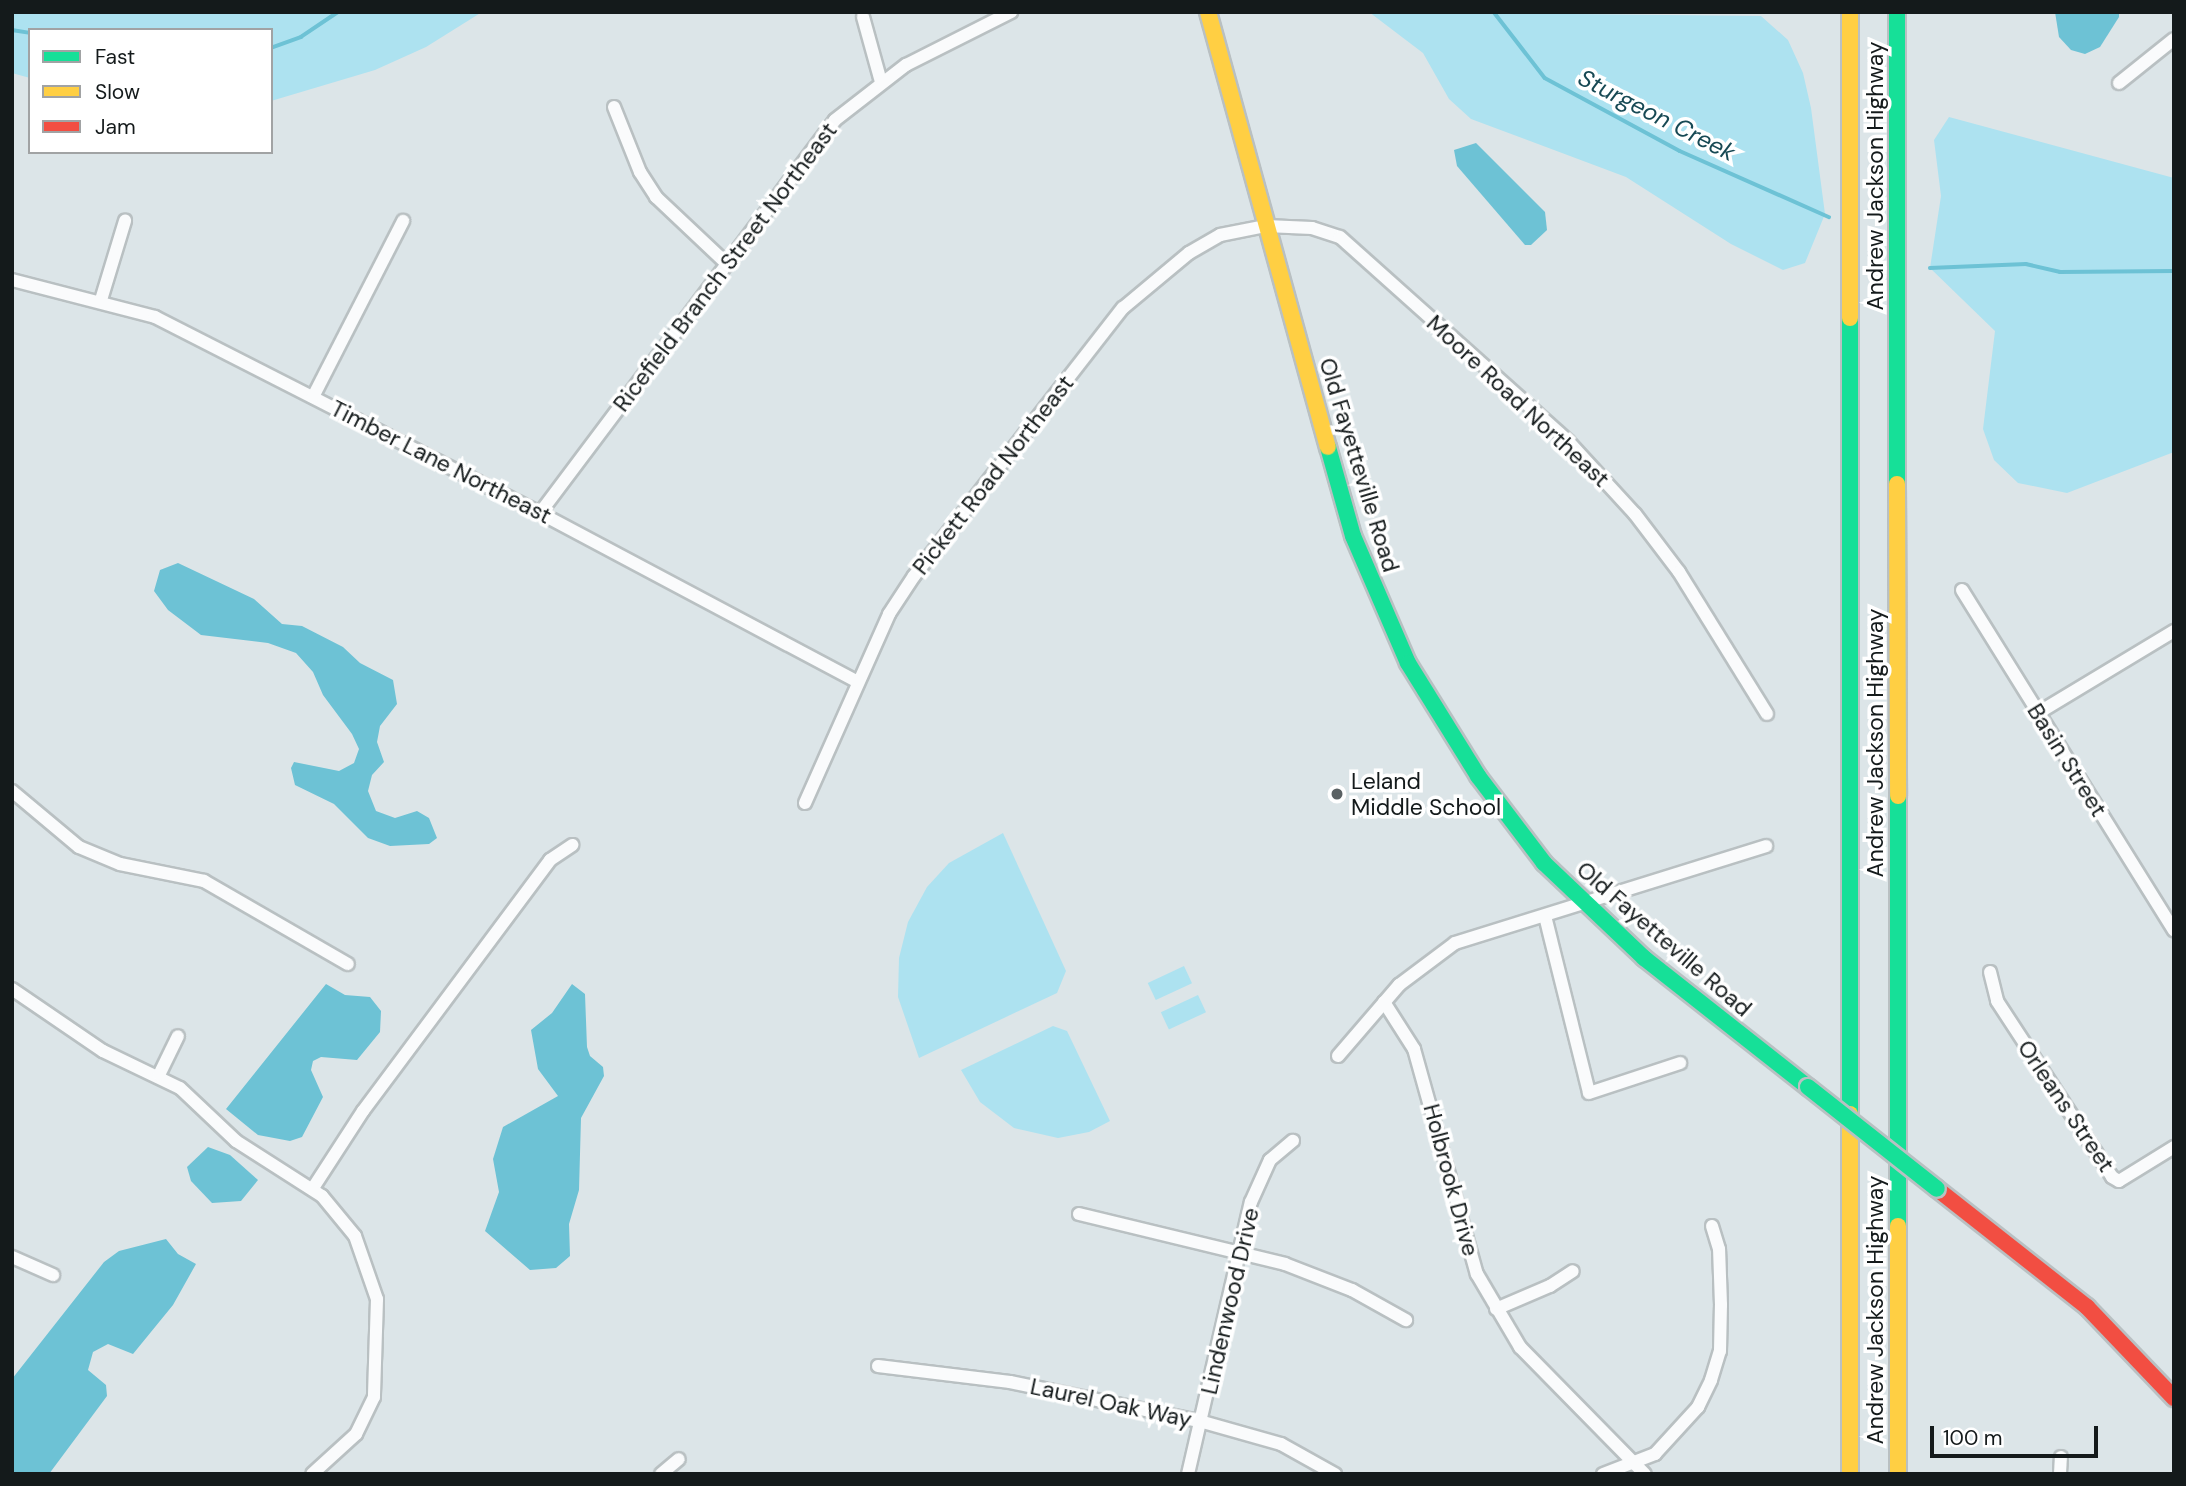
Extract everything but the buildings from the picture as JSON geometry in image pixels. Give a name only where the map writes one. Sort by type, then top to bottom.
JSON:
[{"type":"main road","name":"Old Fayetteville Road","points":[[1208,12],[1350,524],[1381,608],[1408,663],[1478,776],[1544,863],[1583,902],[1673,982],[2087,1307],[2173,1396]]},
{"type":"main road","name":"Andrew Jackson Highway","points":[[1850,12],[1850,1474]]},
{"type":"main road","name":"Andrew Jackson Highway","points":[[1897,12],[1898,1474]]},
{"type":"street","name":"Ricefield Branch Street Northeast","points":[[540,513],[817,141],[881,82],[1011,12]]},
{"type":"street","points":[[863,17],[864,35],[881,82]]},
{"type":"street","points":[[2119,83],[2174,39]]},
{"type":"street","points":[[614,107],[640,172],[656,197],[726,263]]},
{"type":"street","points":[[101,300],[125,221]]},
{"type":"street","points":[[313,397],[403,221]]},
{"type":"street","name":"Pickett Road Northeast","points":[[805,803],[856,681],[914,576],[1123,308],[1148,283],[1200,247],[1242,228],[1266,226]]},
{"type":"street","name":"Moore Road Northeast","points":[[1266,226],[1312,228],[1340,237],[1568,441],[1635,514],[1679,572],[1767,714]]},
{"type":"street","name":"Timber Lane Northeast","points":[[12,280],[101,300],[155,317],[540,513],[856,681]]},
{"type":"street","name":"Basin Street","points":[[1962,590],[2174,930]]},
{"type":"street","points":[[2038,713],[2174,631]]},
{"type":"street","points":[[12,791],[79,847],[120,864],[204,881],[348,964]]},
{"type":"street","points":[[313,1188],[363,1111],[550,860],[572,845]]},
{"type":"street","points":[[1338,1056],[1384,1002],[1432,956],[1455,943],[1766,846]]},
{"type":"street","points":[[1545,916],[1589,1093],[1680,1063]]},
{"type":"street","name":"Orleans Street","points":[[1990,972],[1997,1001],[2112,1177],[2119,1181],[2174,1147]]},
{"type":"street","points":[[12,989],[103,1051],[159,1075],[190,1096],[246,1148],[313,1188],[344,1221],[362,1250],[374,1283],[379,1328],[374,1397],[367,1416],[348,1443],[312,1474]]},
{"type":"street","name":"Holbrook Drive","points":[[1384,1002],[1414,1049],[1466,1244],[1496,1309],[1520,1347],[1641,1469]]},
{"type":"street","points":[[159,1075],[178,1036]]},
{"type":"street","name":"Lindenwood Drive","points":[[1188,1474],[1203,1422],[1239,1251],[1264,1170],[1276,1152],[1293,1140]]},
{"type":"street","points":[[1079,1214],[1239,1251],[1332,1281],[1406,1320]]},
{"type":"street","points":[[1603,1474],[1641,1469],[1680,1430],[1711,1380],[1720,1351],[1721,1305],[1719,1249],[1712,1226]]},
{"type":"street","points":[[12,1257],[53,1275]]},
{"type":"street","points":[[1496,1309],[1550,1286],[1573,1271]]},
{"type":"street","name":"Laurel Oak Way","points":[[878,1366],[1010,1382],[1203,1422],[1281,1444],[1335,1474]]},
{"type":"street","points":[[2060,1474],[2061,1457]]},
{"type":"street","points":[[662,1474],[679,1459]]},
{"type":"shaded area","points":[[12,12],[482,12],[426,47],[375,70],[273,100],[273,28],[28,28],[28,77],[12,73]]},
{"type":"shaded area","points":[[1369,12],[1761,16],[1788,40],[1803,73],[1811,108],[1825,214],[1805,263],[1783,270],[1731,244],[1626,177],[1471,119],[1449,99],[1423,53]]},
{"type":"shaded area","points":[[2055,12],[2119,12],[2119,17],[2100,47],[2085,54],[2071,50],[2059,37]]},
{"type":"shaded area","points":[[1949,117],[2174,178],[2174,452],[2067,493],[2018,483],[1994,460],[1983,429],[1995,331],[1930,268],[1941,196],[1934,140]]},
{"type":"shaded area","points":[[1476,143],[1545,212],[1547,230],[1531,245],[1525,245],[1457,166],[1454,150]]},
{"type":"shaded area","points":[[178,563],[254,599],[282,624],[302,626],[343,647],[360,663],[393,680],[397,704],[380,726],[377,742],[384,762],[372,775],[368,791],[376,811],[395,818],[417,811],[429,818],[437,838],[429,844],[390,846],[368,838],[334,804],[295,785],[291,768],[294,762],[339,771],[354,763],[359,749],[352,734],[323,695],[313,672],[296,653],[268,643],[201,635],[168,610],[154,591],[160,570]]},
{"type":"shaded area","points":[[1003,833],[1066,971],[1057,993],[919,1058],[898,997],[899,958],[908,922],[927,887],[949,863]]},
{"type":"shaded area","points":[[1184,966],[1192,983],[1156,1000],[1148,983]]},
{"type":"shaded area","points":[[326,984],[345,995],[370,997],[381,1011],[380,1032],[357,1060],[321,1057],[313,1061],[311,1070],[323,1097],[302,1137],[290,1141],[258,1135],[226,1109]]},
{"type":"shaded area","points":[[572,984],[585,994],[587,1047],[590,1056],[603,1067],[604,1076],[581,1118],[579,1190],[569,1224],[570,1256],[556,1268],[530,1270],[485,1231],[499,1192],[493,1159],[503,1127],[558,1096],[538,1069],[531,1030],[552,1013]]},
{"type":"shaded area","points":[[1198,995],[1206,1012],[1169,1030],[1161,1012]]},
{"type":"shaded area","points":[[1053,1026],[1067,1031],[1110,1121],[1089,1132],[1058,1138],[1014,1128],[980,1102],[961,1070]]},
{"type":"shaded area","points":[[208,1147],[230,1155],[258,1180],[241,1201],[212,1203],[191,1181],[187,1167]]},
{"type":"shaded area","points":[[166,1239],[178,1254],[196,1264],[173,1305],[133,1354],[108,1344],[93,1352],[88,1370],[106,1385],[107,1396],[49,1474],[12,1474],[12,1379],[104,1262],[119,1251]]},
{"type":"waterway","name":"Sturgeon Creek","points":[[273,47],[301,37],[338,12]]},
{"type":"waterway","name":"Sturgeon Creek","points":[[1494,12],[1545,78],[1680,151],[1829,217]]},
{"type":"waterway","name":"Sturgeon Creek","points":[[12,30],[28,33]]},
{"type":"waterway","name":"Sturgeon Creek","points":[[1930,268],[2026,264],[2060,272],[2174,271]]},
{"type":"traffic: fast","points":[[1897,12],[1897,484]]},
{"type":"traffic: fast","points":[[1850,318],[1850,1114]]},
{"type":"traffic: fast","points":[[1328,447],[1353,536],[1408,663],[1478,776],[1544,863],[1644,958],[1808,1087]]},
{"type":"traffic: fast","points":[[1898,796],[1898,1226]]},
{"type":"traffic: fast","points":[[1808,1087],[1937,1189]]},
{"type":"traffic: slow","points":[[1208,12],[1328,447]]},
{"type":"traffic: slow","points":[[1850,12],[1850,318]]},
{"type":"traffic: slow","points":[[1897,484],[1898,796]]},
{"type":"traffic: slow","points":[[1850,1114],[1850,1474]]},
{"type":"traffic: slow","points":[[1898,1226],[1898,1474]]},
{"type":"traffic: jam","points":[[1937,1189],[2087,1307],[2174,1398]]},
{"type":"place","name":"Leland Middle School","points":[[1337,794]]}]
